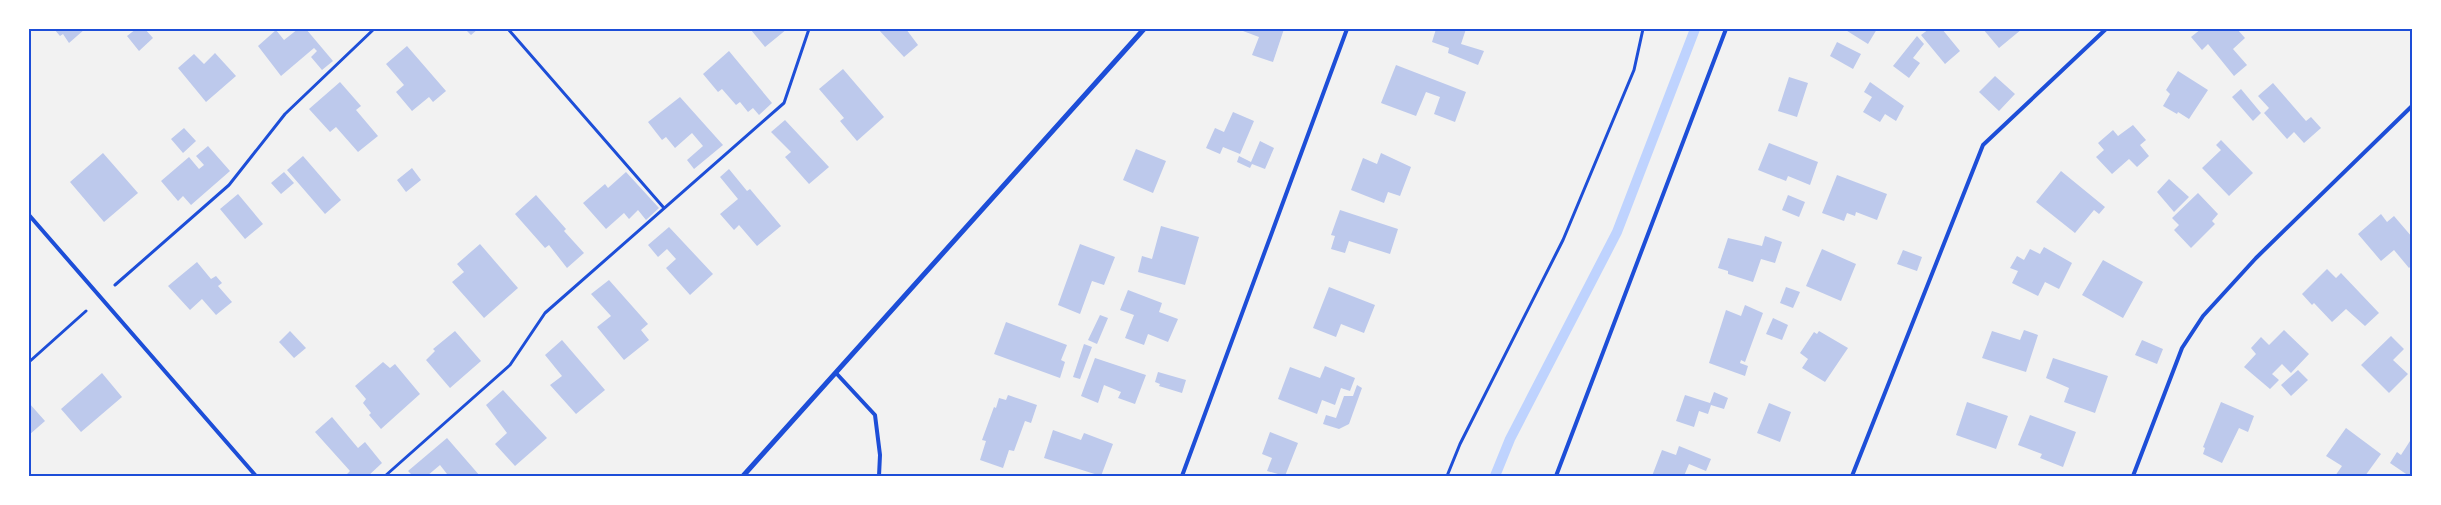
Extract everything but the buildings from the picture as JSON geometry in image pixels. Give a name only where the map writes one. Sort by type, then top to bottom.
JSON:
[{"type":"street","points":[[742,476],[1144,29]]},
{"type":"lane","points":[[1182,476],[1347,29]]},
{"type":"lane","points":[[1556,476],[1726,29]]},
{"type":"lane","points":[[1852,476],[1982,145],[2106,29]]},
{"type":"lane","points":[[2133,476],[2182,348],[2203,316],[2256,258],[2412,106]]},
{"type":"lane","points":[[29,214],[256,476]]},
{"type":"lane","points":[[836,373],[875,415],[880,455],[879,476]]},
{"type":"path","points":[[29,362],[229,185],[285,114],[374,29]]},
{"type":"path","points":[[508,29],[664,208]]},
{"type":"path","points":[[385,476],[510,365],[545,313],[784,103],[809,29]]},
{"type":"path","points":[[1447,476],[1460,444],[1563,240],[1634,70],[1643,29]]},
{"type":"waterway","points":[[1495,476],[1510,439],[1617,232],[1695,29]]}]
